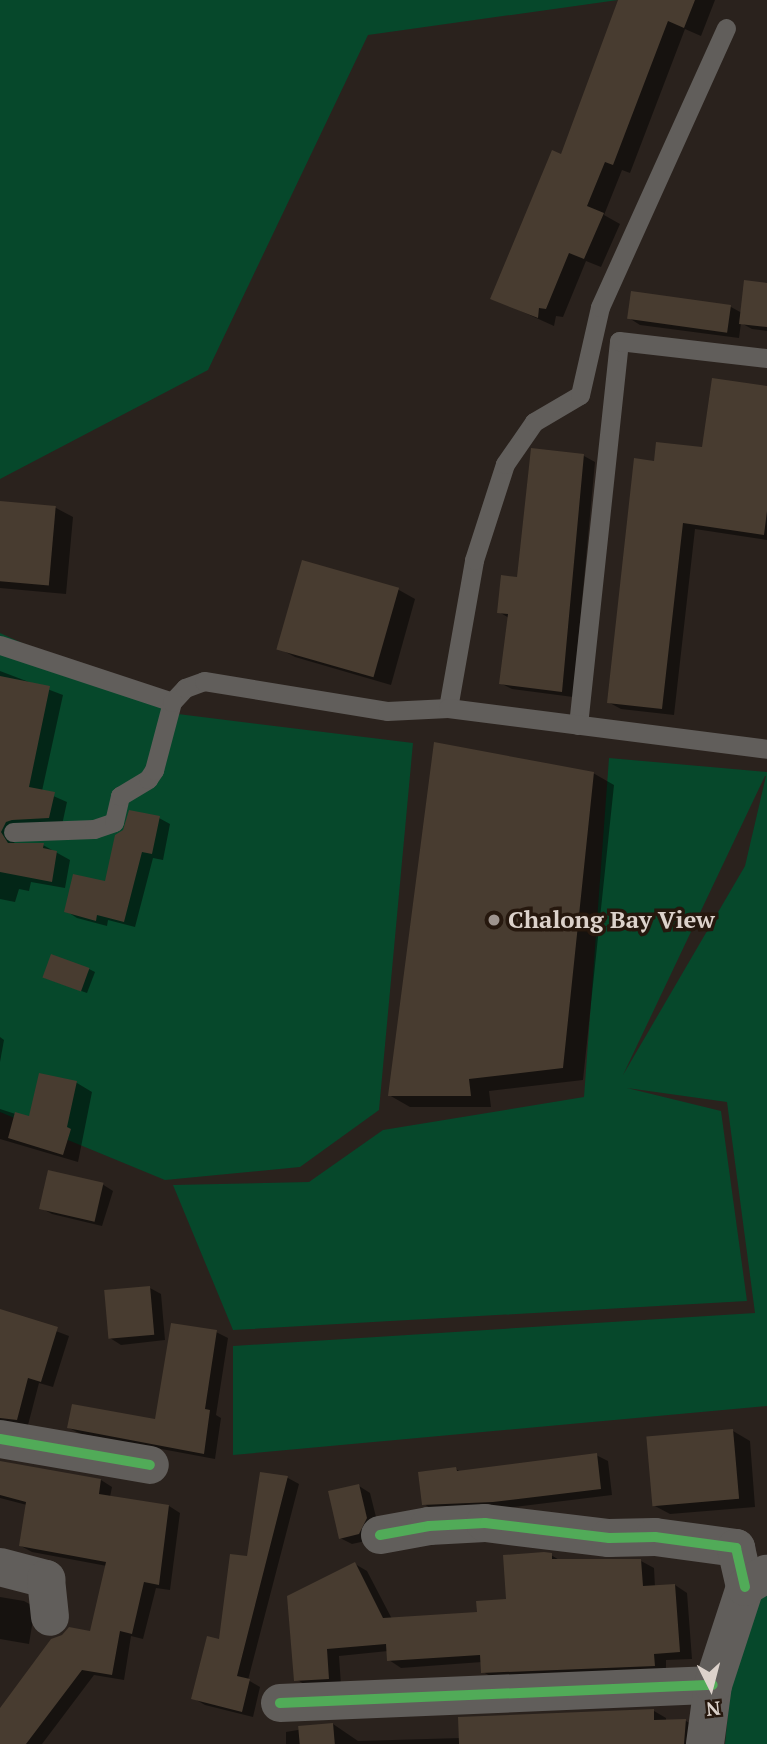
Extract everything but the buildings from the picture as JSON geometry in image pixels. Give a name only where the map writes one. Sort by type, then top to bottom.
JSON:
[{"type":"street","points":[[0,1439],[150,1465]]},
{"type":"street","points":[[380,1535],[429,1526],[485,1523],[609,1538],[654,1537],[736,1548],[756,1580],[713,1685],[705,1744]]},
{"type":"street","points":[[0,1567],[46,1580],[50,1616]]},
{"type":"street","points":[[280,1703],[713,1685]]},
{"type":"lane","points":[[448,708],[474,560],[505,464],[534,422],[580,395],[600,307],[726,28]]},
{"type":"lane","points":[[578,725],[619,341],[767,358]]},
{"type":"lane","points":[[0,645],[172,702]]},
{"type":"lane","points":[[13,832],[93,829],[114,822],[120,796],[148,779],[154,770],[172,702],[185,688],[204,681],[387,711],[448,708],[767,748]]},
{"type":"green space","points":[[0,0],[618,0],[368,35],[208,370],[0,479]]},
{"type":"green space","points":[[0,633],[178,714],[413,743],[379,1110],[300,1167],[165,1180],[0,1112]]},
{"type":"green space","points":[[609,758],[767,772],[767,1406],[233,1455],[233,1346],[755,1313],[727,1102],[627,1088],[721,1111],[747,1301],[233,1330],[173,1185],[309,1182],[383,1130],[584,1097]],"holes":[[[766,776],[745,866],[623,1075]]]},
{"type":"green space","points":[[767,1592],[767,1744],[725,1744],[732,1674],[755,1598]]},
{"type":"cycle path","points":[[0,1439],[150,1465]]},
{"type":"cycle path","points":[[380,1535],[429,1526],[485,1523],[609,1538],[655,1537],[736,1548],[745,1587]]},
{"type":"cycle path","points":[[280,1703],[713,1685]]},
{"type":"place","name":"Chalong Bay View","points":[[494,920]]}]
